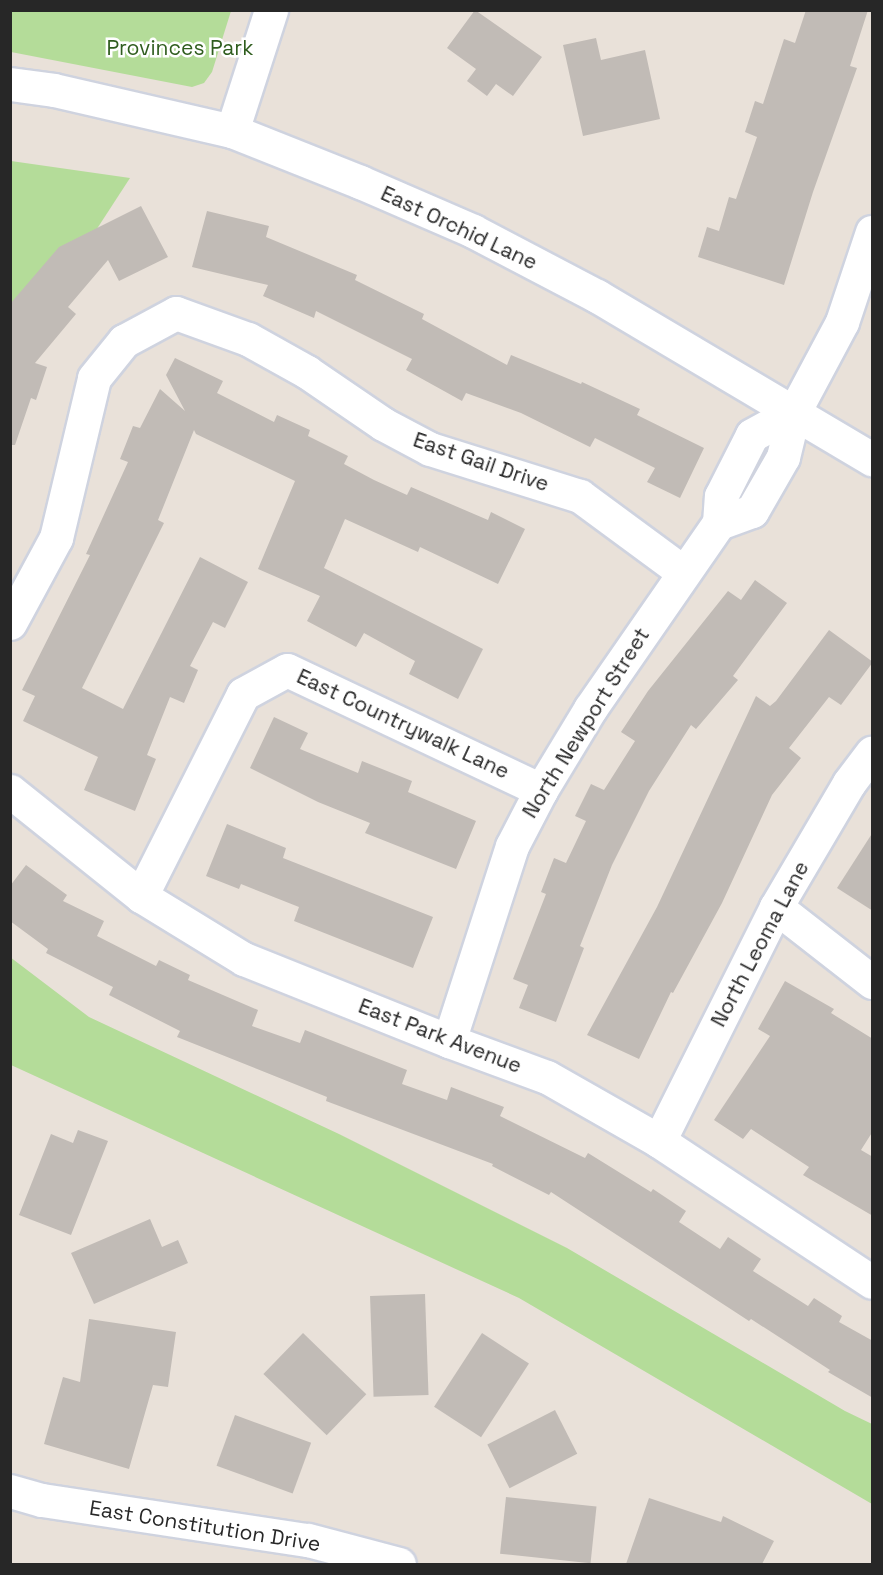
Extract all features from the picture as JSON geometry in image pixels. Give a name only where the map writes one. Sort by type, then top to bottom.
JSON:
[{"type":"street","points":[[232,131],[271,10]]},
{"type":"street","name":"East Orchid Lane","points":[[10,84],[54,90],[232,131],[360,182],[473,231],[597,296],[873,459]]},
{"type":"street","name":"North Newport Street","points":[[449,1041],[512,846],[541,790],[590,709],[719,523],[752,511],[783,457],[794,412],[842,322],[873,232]]},
{"type":"street","name":"East Gail Drive","points":[[10,622],[56,538],[94,378],[124,341],[176,313],[248,339],[307,372],[383,424],[430,449],[580,496],[683,572]]},
{"type":"street","name":"East Countrywalk Lane","points":[[141,896],[243,694],[286,670],[541,790]]},
{"type":"street","name":"North Leoma Lane","points":[[659,1141],[776,907],[849,783],[873,753]]},
{"type":"street","name":"East Park Avenue","points":[[10,791],[141,896],[244,959],[449,1041],[547,1077],[659,1141],[873,1282]]},
{"type":"street","points":[[776,907],[873,982]]},
{"type":"street","name":"East Constitution Drive","points":[[10,1491],[42,1500],[308,1539],[399,1564]]},
{"type":"green space","name":"Provinces Park","points":[[10,11],[231,11],[212,72],[204,83],[192,87],[11,52]]},
{"type":"green space","points":[[11,161],[130,178],[11,361]]},
{"type":"green space","points":[[10,957],[89,1017],[339,1134],[567,1248],[845,1411],[872,1424],[872,1504],[519,1298],[11,1065]]},
{"type":"building","points":[[475,10],[542,57],[513,96],[496,84],[487,96],[467,81],[476,69],[447,48]]},
{"type":"building","points":[[806,10],[868,10],[850,66],[857,68],[813,192],[784,285],[698,257],[707,227],[719,231],[729,197],[736,199],[757,137],[745,132],[755,101],[763,104],[784,39],[795,43]]},
{"type":"building","points":[[596,38],[601,60],[645,50],[660,119],[583,136],[563,45]]},
{"type":"building","points":[[141,206],[168,257],[119,281],[108,260],[68,307],[76,314],[35,363],[47,367],[36,400],[31,398],[15,445],[10,445],[10,304],[59,247]]},
{"type":"building","points":[[207,211],[269,226],[266,237],[357,275],[355,280],[424,314],[422,319],[507,365],[511,355],[581,384],[582,382],[640,409],[637,415],[704,448],[680,498],[647,482],[655,468],[595,438],[590,447],[521,413],[466,393],[462,401],[406,370],[412,359],[316,311],[314,318],[263,296],[268,285],[192,267]]},
{"type":"building","points":[[175,358],[223,381],[217,393],[274,422],[277,415],[310,430],[308,436],[348,456],[344,464],[374,480],[407,495],[411,487],[488,520],[491,512],[525,529],[498,584],[420,547],[418,552],[345,519],[324,568],[483,649],[458,699],[409,674],[415,661],[364,633],[356,647],[307,621],[320,596],[258,569],[295,481],[196,434],[194,430],[158,520],[164,523],[82,688],[123,709],[200,557],[248,582],[225,628],[213,622],[190,666],[198,670],[184,703],[170,697],[147,755],[156,759],[135,811],[84,790],[98,757],[23,721],[35,696],[22,690],[90,555],[86,554],[128,462],[120,459],[133,426],[140,428],[160,389],[185,411],[166,375]]},
{"type":"building","points":[[755,580],[787,603],[733,676],[738,680],[696,729],[691,725],[649,791],[612,865],[580,946],[584,948],[556,1022],[519,1008],[528,985],[513,979],[546,894],[541,892],[554,858],[566,863],[586,821],[575,816],[591,784],[604,790],[635,741],[621,732],[648,691],[728,591],[741,600]]},
{"type":"building","points":[[829,630],[873,662],[841,705],[829,697],[789,748],[801,758],[772,795],[722,903],[673,993],[671,992],[639,1059],[587,1035],[657,907],[756,696],[770,706],[776,701]]},
{"type":"building","points":[[274,717],[308,733],[300,749],[358,773],[362,761],[412,781],[408,792],[476,821],[456,869],[365,833],[370,823],[318,802],[250,768]]},
{"type":"building","points":[[227,824],[286,848],[283,858],[433,917],[413,968],[294,921],[299,907],[241,884],[239,889],[206,876]]},
{"type":"building","points":[[873,832],[873,911],[837,888]]},
{"type":"building","points":[[26,865],[67,895],[63,901],[104,921],[97,936],[156,966],[159,960],[190,975],[188,980],[258,1010],[252,1026],[300,1043],[305,1030],[407,1070],[402,1084],[447,1100],[451,1087],[504,1107],[500,1116],[585,1158],[588,1153],[651,1192],[653,1189],[686,1211],[679,1222],[720,1249],[728,1237],[761,1259],[753,1271],[808,1306],[814,1298],[842,1316],[839,1322],[873,1341],[873,1398],[828,1372],[830,1370],[751,1319],[749,1321],[551,1192],[549,1195],[492,1166],[493,1164],[326,1101],[327,1097],[177,1037],[180,1031],[109,995],[113,987],[46,953],[48,949],[10,921],[10,886]]},
{"type":"building","points":[[785,981],[834,1009],[831,1013],[873,1039],[873,1131],[861,1150],[873,1157],[873,1216],[803,1175],[809,1167],[751,1129],[743,1139],[714,1120],[770,1036],[758,1029]]},
{"type":"building","points":[[78,1130],[108,1141],[71,1235],[19,1215],[51,1134],[73,1143]]},
{"type":"building","points":[[150,1219],[162,1247],[178,1240],[188,1263],[94,1304],[71,1253]]},
{"type":"building","points":[[425,1294],[429,1395],[374,1397],[370,1296]]},
{"type":"building","points":[[89,1319],[176,1332],[168,1387],[153,1385],[129,1469],[44,1444],[63,1377],[80,1382]]},
{"type":"building","points":[[303,1333],[366,1394],[327,1435],[263,1374]]},
{"type":"building","points":[[482,1333],[529,1363],[481,1437],[434,1407]]},
{"type":"building","points":[[555,1410],[577,1454],[510,1488],[487,1445]]},
{"type":"building","points":[[235,1415],[311,1443],[293,1493],[217,1466]]},
{"type":"building","points":[[506,1497],[597,1507],[591,1563],[500,1554]]},
{"type":"building","points":[[649,1498],[721,1522],[723,1516],[774,1541],[762,1564],[626,1564]]}]
